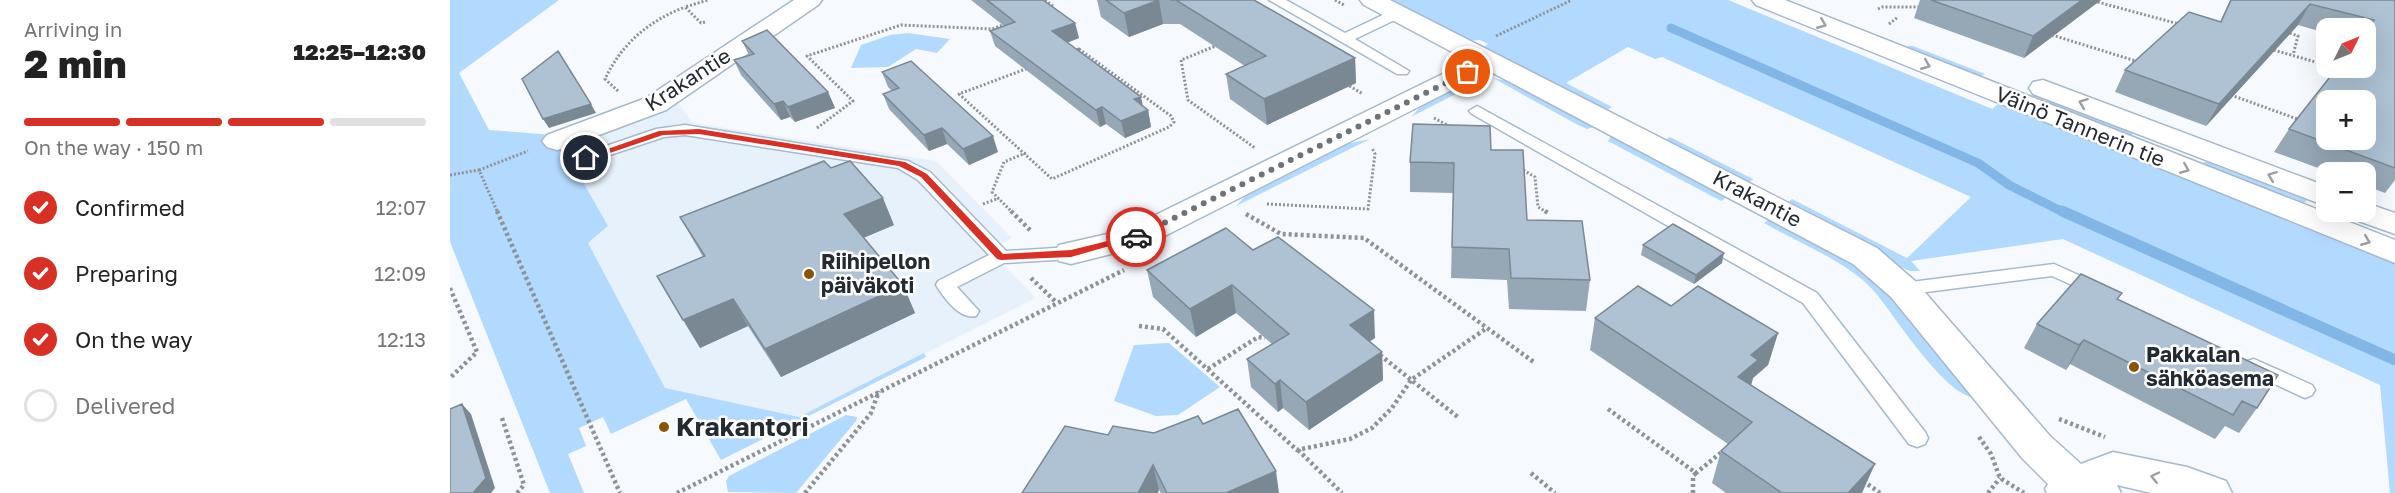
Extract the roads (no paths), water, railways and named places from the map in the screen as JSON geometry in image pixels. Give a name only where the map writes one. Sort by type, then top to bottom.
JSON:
[{"type":"street","name":"Krakantie","points":[[557,141],[656,104],[810,0]]},
{"type":"street","name":"Väinö Tannerin tie","points":[[1818,0],[2316,193]]},
{"type":"street","name":"Väinö Tannerin tie","points":[[1774,1],[2395,252]]},
{"type":"street","name":"Krakantie","points":[[1385,7],[1488,51],[1847,246],[1882,269],[1903,289],[2036,447],[2078,490]]},
{"type":"street","points":[[1071,253],[1135,238],[1488,51]]},
{"type":"street","points":[[2376,217],[2395,224]]},
{"type":"street","points":[[2078,490],[2113,468],[2187,484],[2211,493]]},
{"type":"lane","points":[[1276,0],[1402,71]]},
{"type":"lane","points":[[1343,39],[1385,7]]},
{"type":"lane","points":[[1477,111],[1810,298],[1917,438]]},
{"type":"lane","points":[[586,158],[662,132],[685,130],[902,164],[924,176],[1001,257]]},
{"type":"lane","points":[[969,311],[945,285],[1001,257],[1071,253]]},
{"type":"lane","points":[[1903,289],[2054,270],[2117,300]]},
{"type":"lane","points":[[2242,360],[2305,390]]},
{"type":"waterway","points":[[1671,28],[1978,163],[2009,185],[2065,213]]},
{"type":"waterway","points":[[2062,211],[2395,360]]},
{"type":"place","name":"Riihipellon päiväkoti","points":[[809,274]]},
{"type":"place","name":"Pakkalan sähköasema","points":[[2134,367]]},
{"type":"place","name":"Krakantori","points":[[664,427]]}]
